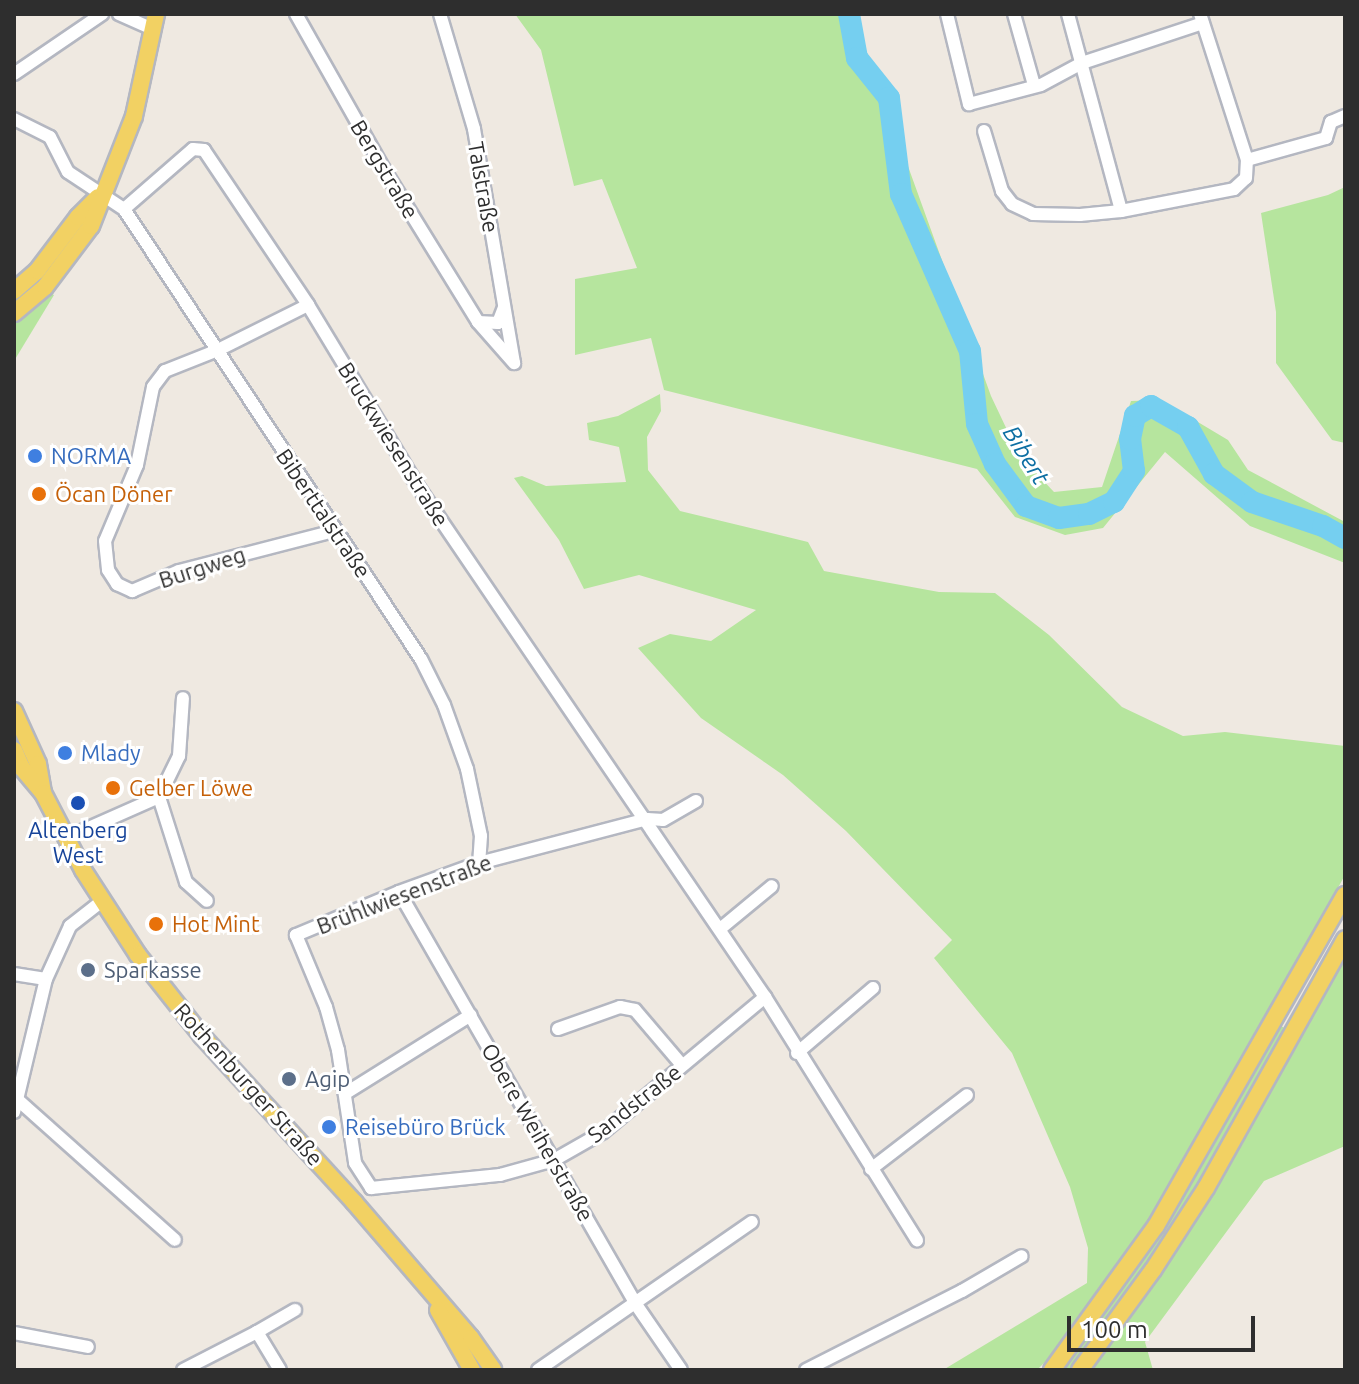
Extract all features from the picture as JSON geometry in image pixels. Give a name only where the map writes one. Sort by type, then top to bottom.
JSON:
[{"type":"main road","points":[[14,313],[63,266],[91,226],[134,116],[155,22]]},
{"type":"main road","points":[[14,291],[37,271],[78,217],[102,194]]},
{"type":"main road","name":"Rothenburger Straße","points":[[14,711],[38,764],[43,793]]},
{"type":"main road","name":"Rothenburger Straße","points":[[14,750],[22,768],[43,793],[102,901],[138,955],[202,1036],[471,1338],[493,1370]]},
{"type":"main road","points":[[1052,1370],[1156,1226],[1345,895]]},
{"type":"main road","points":[[1080,1370],[1153,1270],[1206,1188],[1345,939]]},
{"type":"main road","name":"Rothenburger Straße","points":[[421,1281],[472,1370]]},
{"type":"street","points":[[14,74],[102,14]]},
{"type":"street","points":[[119,14],[155,22]]},
{"type":"street","name":"Bergstraße","points":[[296,14],[383,168],[478,322],[514,363]]},
{"type":"street","name":"Talstraße","points":[[440,14],[474,129],[514,363]]},
{"type":"street","points":[[947,14],[969,104],[1041,85],[1082,63],[1202,19],[1247,160],[1246,178],[1234,189],[1121,211],[1080,215],[1033,214],[1012,204],[995,173],[984,131]]},
{"type":"street","points":[[1014,14],[1034,85]]},
{"type":"street","points":[[1068,14],[1121,211]]},
{"type":"street","points":[[1247,160],[1326,138],[1331,122],[1345,116]]},
{"type":"street","name":"Biberttalstraße","points":[[14,119],[50,137],[68,172],[124,209],[334,531],[401,627],[444,705],[467,769],[481,836],[479,863]]},
{"type":"street","name":"Bruckwiesenstraße","points":[[124,209],[193,149],[204,150],[308,305],[417,485],[647,819],[765,997],[797,1053],[917,1240]]},
{"type":"street","points":[[478,322],[498,323],[505,304]]},
{"type":"street","points":[[218,350],[308,305]]},
{"type":"street","name":"Burgweg","points":[[218,350],[165,371],[153,387],[137,465],[105,541],[108,570],[117,584],[132,591],[179,571],[334,531]]},
{"type":"street","points":[[66,838],[159,797],[179,756],[183,698]]},
{"type":"street","points":[[159,797],[186,882],[207,901]]},
{"type":"street","points":[[647,819],[663,820],[696,801]]},
{"type":"street","name":"Brühlwiesenstraße","points":[[355,1163],[346,1093],[326,1007],[296,935],[479,863],[647,819]]},
{"type":"street","points":[[720,929],[772,886]]},
{"type":"street","name":"Obere Weiherstraße","points":[[399,892],[635,1303],[681,1370]]},
{"type":"street","points":[[102,901],[70,926],[46,979],[16,1106],[175,1240]]},
{"type":"street","points":[[14,974],[46,979]]},
{"type":"street","points":[[797,1053],[873,988]]},
{"type":"street","name":"Sandstraße","points":[[355,1163],[371,1188],[500,1175],[554,1160],[603,1132],[765,997]]},
{"type":"street","points":[[558,1029],[620,1007],[635,1010],[682,1065]]},
{"type":"street","points":[[346,1093],[471,1015]]},
{"type":"street","points":[[871,1169],[967,1095]]},
{"type":"street","points":[[538,1370],[752,1222]]},
{"type":"street","points":[[806,1370],[962,1291],[1022,1256]]},
{"type":"street","points":[[183,1370],[295,1310]]},
{"type":"street","points":[[257,1332],[280,1370]]},
{"type":"street","points":[[14,1333],[88,1347]]},
{"type":"green space","points":[[515,14],[853,14],[991,396],[1019,455],[1054,492],[1102,487],[1131,401],[1161,400],[1228,440],[1248,470],[1345,522],[1345,563],[1250,526],[1165,452],[1103,528],[1065,535],[1015,517],[977,469],[664,390],[651,338],[575,355],[575,279],[637,268],[602,179],[574,186],[541,50]]},
{"type":"green space","points":[[1345,187],[1345,443],[1332,440],[1276,363],[1276,312],[1261,213],[1328,195]]},
{"type":"green space","points":[[48,292],[54,295],[14,361],[14,319]]},
{"type":"green space","points":[[660,394],[661,411],[647,437],[648,470],[680,511],[808,542],[824,571],[939,592],[995,593],[1049,635],[1122,707],[1183,736],[1225,732],[1345,746],[1345,875],[1186,1163],[1129,1254],[1062,1345],[1037,1370],[943,1370],[1087,1283],[1088,1248],[1070,1187],[1012,1053],[934,958],[952,940],[846,831],[783,775],[701,718],[638,648],[670,634],[711,641],[756,610],[639,575],[584,589],[559,540],[514,478],[522,476],[546,486],[626,482],[619,447],[589,440],[587,423],[618,416]]},
{"type":"green space","points":[[1345,953],[1345,1146],[1264,1181],[1145,1342],[1153,1370],[1090,1370],[1163,1268],[1235,1152]]},
{"type":"green space","points":[[1281,1026],[1288,1030],[1155,1256],[1072,1370],[1060,1370],[1148,1251]]},
{"type":"waterway","name":"Bibert","points":[[849,14],[857,58],[889,98],[901,194],[970,351],[977,424],[995,464],[1026,506],[1059,518],[1089,514],[1114,502],[1134,471],[1130,439],[1135,416],[1151,406],[1188,427],[1214,474],[1252,502],[1323,526],[1345,538]]},
{"type":"place","name":"NORMA","points":[[35,456]]},
{"type":"place","name":"Öcan Döner","points":[[39,494]]},
{"type":"place","name":"Mlady","points":[[65,753]]},
{"type":"place","name":"Gelber Löwe","points":[[113,788]]},
{"type":"place","name":"Altenberg West","points":[[78,803]]},
{"type":"place","name":"Hot Mint","points":[[156,924]]},
{"type":"place","name":"Sparkasse","points":[[88,970]]},
{"type":"place","name":"Agip","points":[[289,1079]]},
{"type":"place","name":"Reisebüro Brück","points":[[329,1127]]}]
